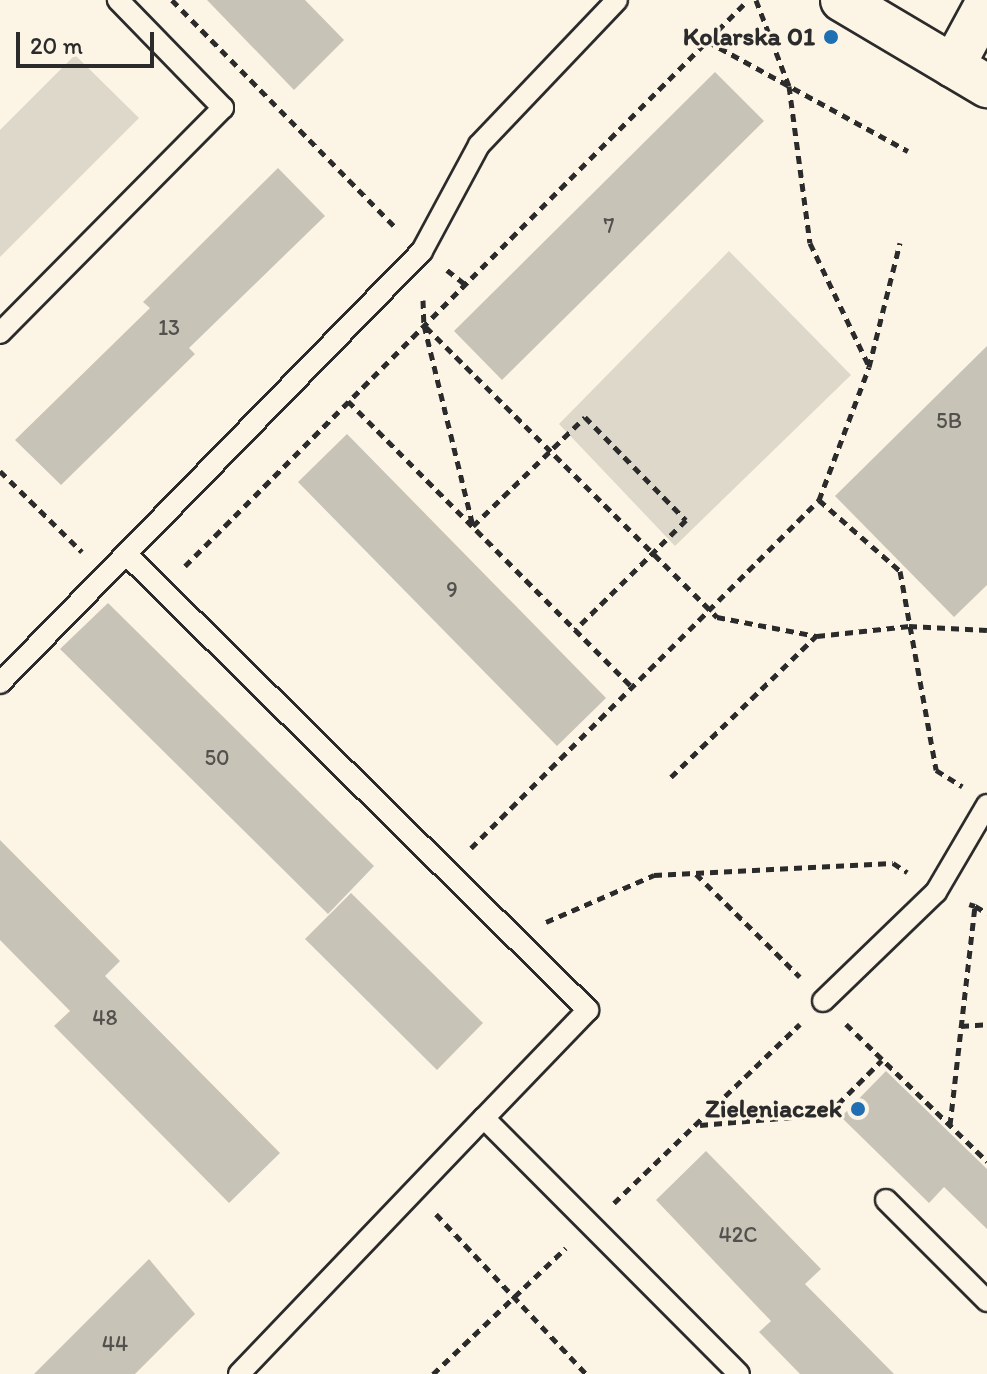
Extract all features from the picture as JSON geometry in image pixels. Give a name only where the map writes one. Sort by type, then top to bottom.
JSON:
[{"type":"street","points":[[842,0],[970,76],[987,3]]},
{"type":"lane","points":[[0,333],[223,108],[118,0]]},
{"type":"lane","points":[[0,683],[422,251],[479,145],[617,0]]},
{"type":"lane","points":[[127,555],[446,874],[588,1010],[239,1374]]},
{"type":"lane","points":[[823,1001],[936,892],[981,799]]},
{"type":"lane","points":[[484,1118],[739,1374]]},
{"type":"lane","points":[[886,1200],[987,1301]]},
{"type":"path","points":[[172,0],[422,251],[465,284]]},
{"type":"path","points":[[161,589],[748,0]]},
{"type":"path","points":[[756,0],[789,86],[810,243],[869,367]]},
{"type":"path","points":[[707,41],[908,151]]},
{"type":"path","points":[[446,874],[819,500],[869,367],[900,243]]},
{"type":"path","points":[[422,251],[424,325],[473,526]]},
{"type":"path","points":[[424,325],[717,617],[817,636],[909,626],[987,630]]},
{"type":"path","points":[[348,401],[631,686]]},
{"type":"path","points":[[473,526],[585,417],[686,520],[575,630]]},
{"type":"path","points":[[0,471],[106,576]]},
{"type":"path","points":[[819,500],[900,571],[936,770],[981,799]]},
{"type":"path","points":[[671,777],[817,636]]},
{"type":"path","points":[[512,937],[654,875],[893,863],[936,892],[987,913]]},
{"type":"path","points":[[950,1125],[975,906]]},
{"type":"path","points":[[433,1374],[699,1125],[823,1001]]},
{"type":"path","points":[[961,1026],[987,1024]]},
{"type":"path","points":[[699,1125],[828,1114],[882,1060]]},
{"type":"path","points":[[415,1191],[586,1374]]},
{"type":"shaded area","points":[[75,55],[139,118],[0,257],[0,130]]},
{"type":"shaded area","points":[[729,251],[851,375],[675,546],[559,424]]},
{"type":"building","points":[[207,0],[305,0],[344,40],[294,90]]},
{"type":"building","points":[[715,72],[764,121],[502,380],[454,331]]},
{"type":"building","points":[[278,168],[325,216],[189,348],[195,354],[61,485],[15,440],[150,308],[143,302]]},
{"type":"building","points":[[987,346],[987,585],[954,617],[835,496]]},
{"type":"building","points":[[347,434],[606,698],[557,746],[298,482]]},
{"type":"building","points":[[108,603],[374,866],[328,914],[60,649]]},
{"type":"building","points":[[0,840],[120,961],[105,976],[280,1153],[229,1203],[54,1026],[70,1011],[0,940]]},
{"type":"building","points":[[351,893],[483,1023],[437,1070],[305,939]]},
{"type":"building","points":[[886,1071],[987,1169],[987,1229],[944,1187],[929,1203],[841,1117]]},
{"type":"building","points":[[706,1151],[821,1269],[805,1284],[894,1374],[800,1374],[759,1332],[771,1321],[656,1200]]},
{"type":"building","points":[[149,1259],[195,1314],[135,1374],[34,1374]]},
{"type":"place","name":"Kolarska 01","points":[[831,37]]},
{"type":"place","name":"Zieleniaczek","points":[[858,1109]]}]
